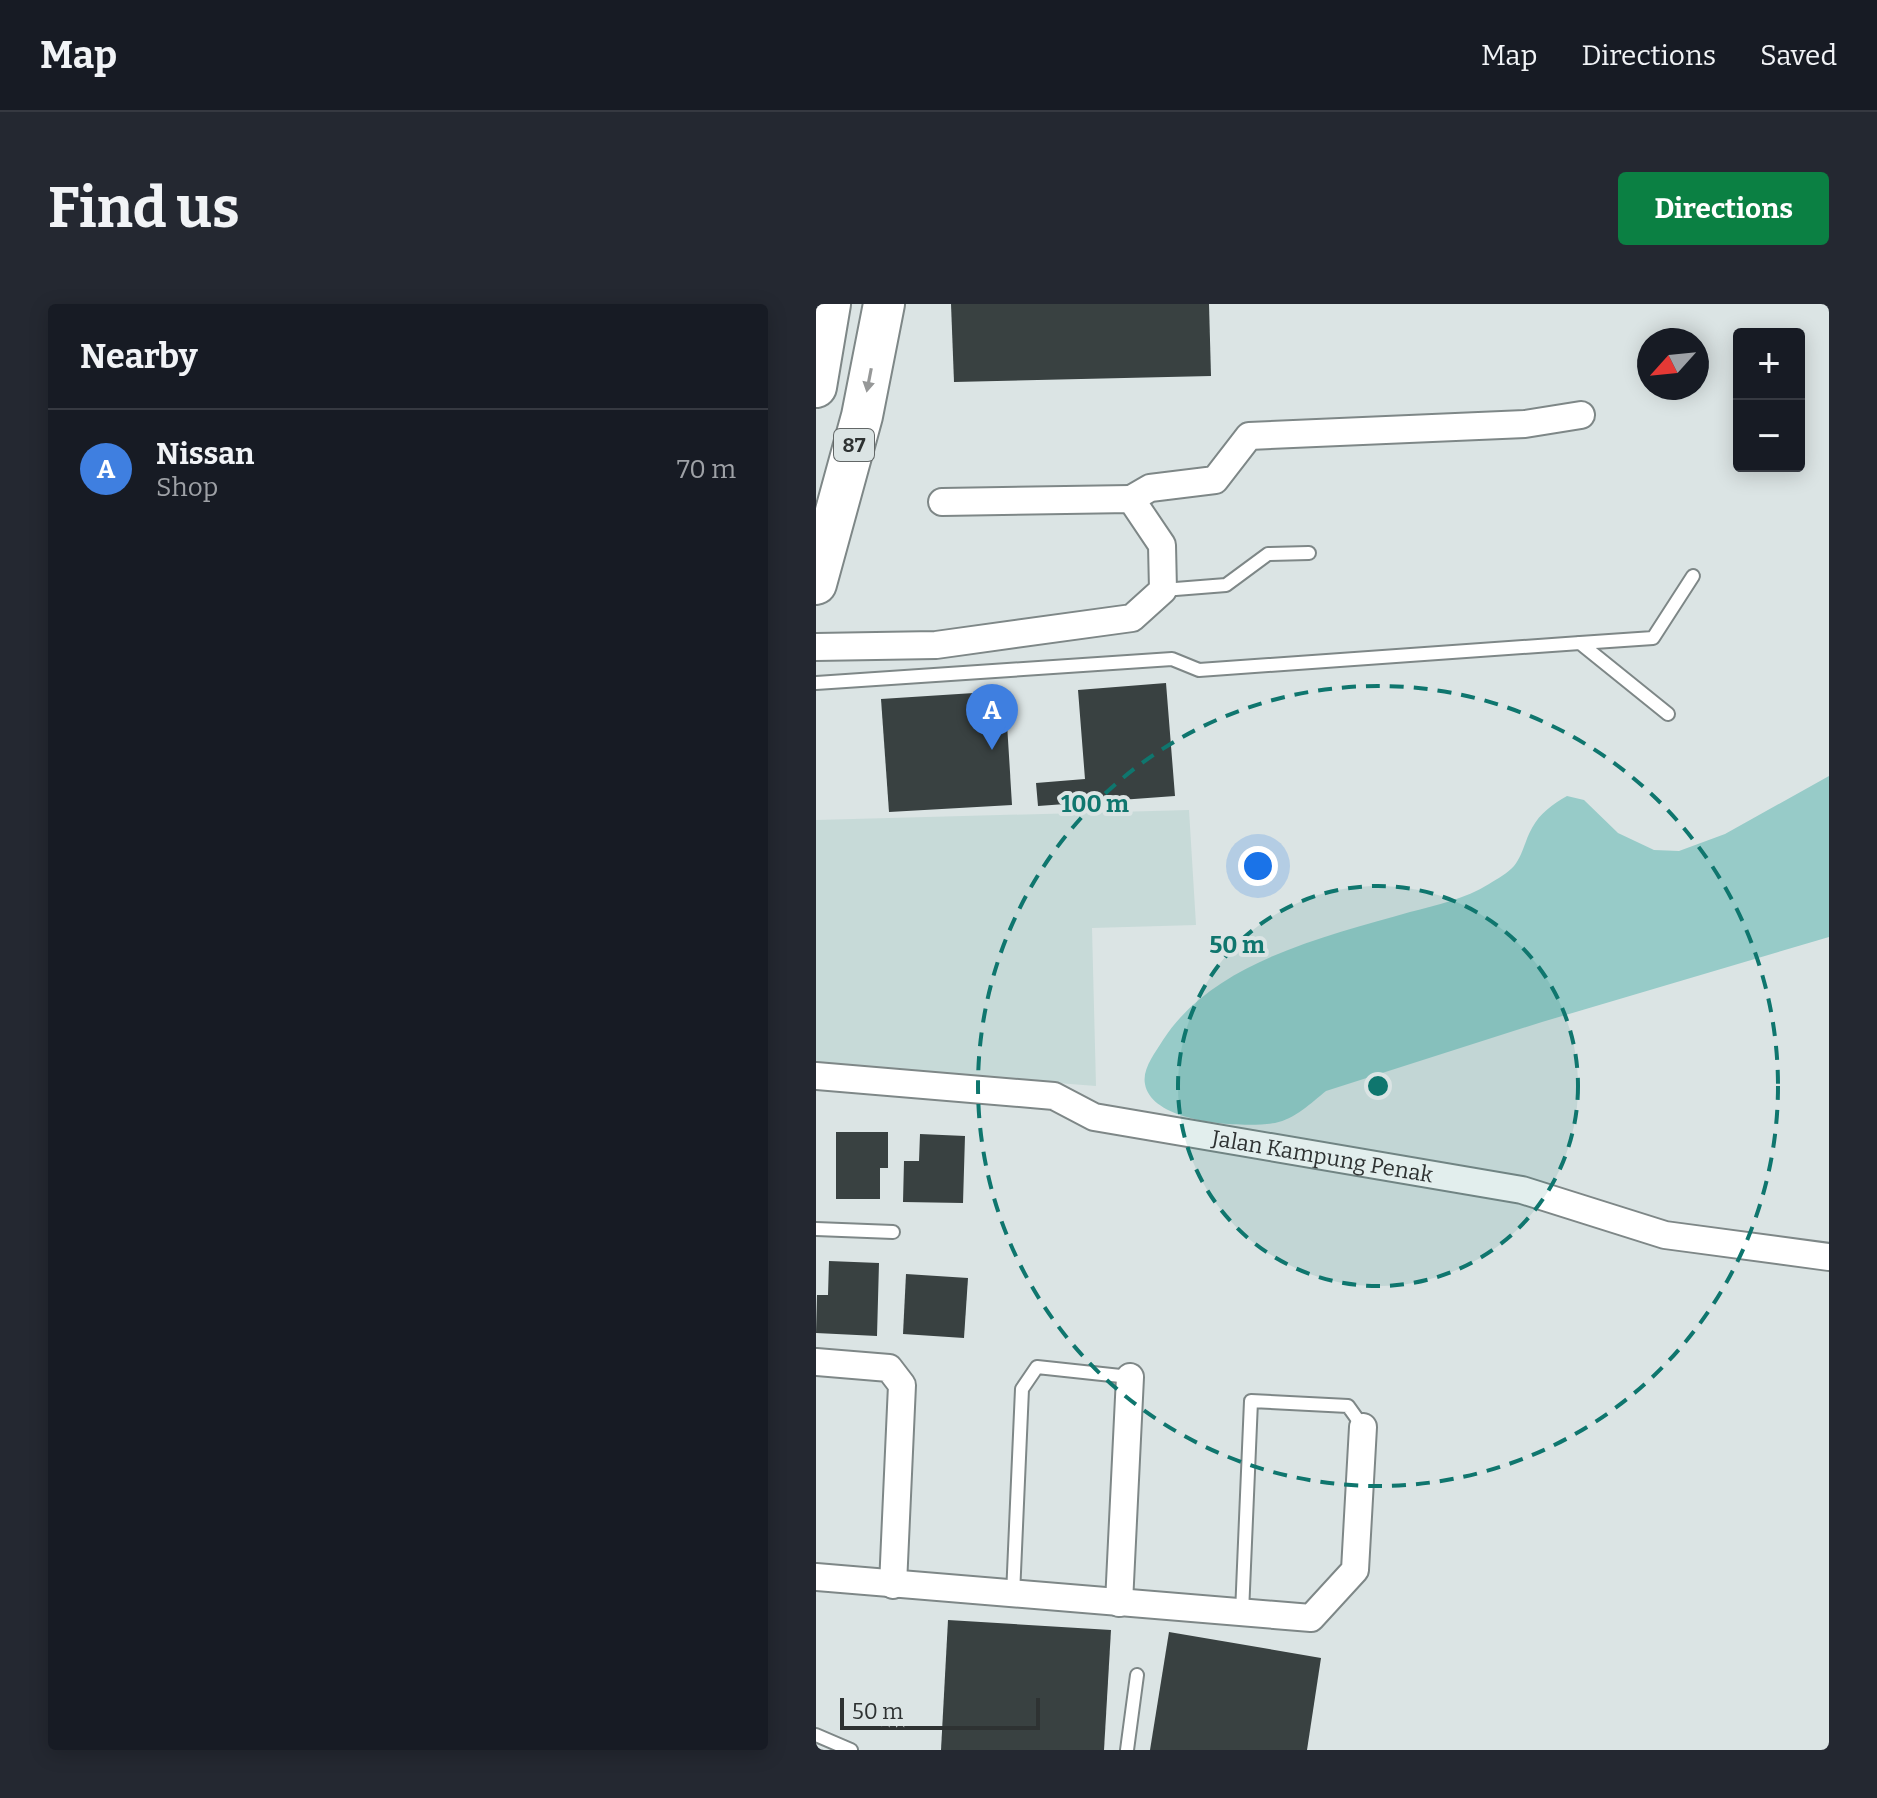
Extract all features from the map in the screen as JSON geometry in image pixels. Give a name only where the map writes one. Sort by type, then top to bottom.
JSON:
[{"type":"main road","points":[[816,387],[830,304]]},
{"type":"main road","name":"87","points":[[816,584],[862,416],[884,304]]},
{"type":"street","points":[[942,502],[1131,499],[1150,488],[1215,480],[1249,436],[1525,424],[1581,415]]},
{"type":"street","points":[[816,647],[936,645],[1132,618],[1163,590],[1162,545],[1131,499]]},
{"type":"street","name":"Jalan Kampung Penak","points":[[816,1076],[1054,1096],[1094,1117],[1522,1190],[1665,1235],[1829,1257]]},
{"type":"street","points":[[816,1362],[889,1368],[902,1385],[893,1585]]},
{"type":"street","points":[[1119,1603],[1130,1377]]},
{"type":"street","points":[[816,1577],[1311,1618],[1355,1570],[1363,1427]]},
{"type":"lane","points":[[1163,590],[1226,585],[1268,554],[1309,553]]},
{"type":"lane","points":[[816,683],[1172,659],[1199,670],[1653,638],[1693,576]]},
{"type":"lane","points":[[1580,643],[1668,714]]},
{"type":"lane","points":[[816,1229],[893,1232]]},
{"type":"lane","points":[[1013,1595],[1022,1389],[1037,1367],[1130,1377]]},
{"type":"lane","points":[[1242,1613],[1251,1401],[1348,1406],[1363,1427]]},
{"type":"lane","points":[[1127,1750],[1137,1675]]},
{"type":"lane","points":[[816,1735],[851,1750]]},
{"type":"shaded area","points":[[1829,776],[1829,937],[1542,1022],[1326,1091],[1296,1114],[1275,1123],[1243,1125],[1201,1120],[1164,1108],[1151,1097],[1145,1078],[1153,1056],[1185,1013],[1211,990],[1241,972],[1308,942],[1451,901],[1480,889],[1514,866],[1539,818],[1567,796],[1584,800],[1618,833],[1654,850],[1679,851],[1725,834]]},
{"type":"shaded area","points":[[1189,810],[1196,925],[1092,928],[1096,1086],[816,1064],[816,820]]},
{"type":"building","points":[[951,304],[1209,304],[1211,376],[954,382]]},
{"type":"building","points":[[1166,683],[1175,796],[1038,806],[1036,783],[1085,779],[1078,690]]},
{"type":"building","points":[[1005,691],[1012,805],[889,812],[881,699]]},
{"type":"building","points":[[836,1132],[888,1132],[888,1168],[880,1168],[880,1199],[836,1199]]},
{"type":"building","points":[[920,1134],[965,1136],[963,1203],[903,1202],[904,1161],[919,1161]]},
{"type":"building","points":[[829,1261],[879,1263],[877,1336],[816,1333],[817,1295],[828,1295]]},
{"type":"building","points":[[906,1274],[968,1278],[964,1338],[903,1334]]},
{"type":"building","points":[[948,1620],[1111,1630],[1104,1750],[941,1750]]},
{"type":"building","points":[[1169,1632],[1321,1658],[1307,1750],[1150,1750]]},
{"type":"place","name":"Nissan","points":[[992,750]]}]
